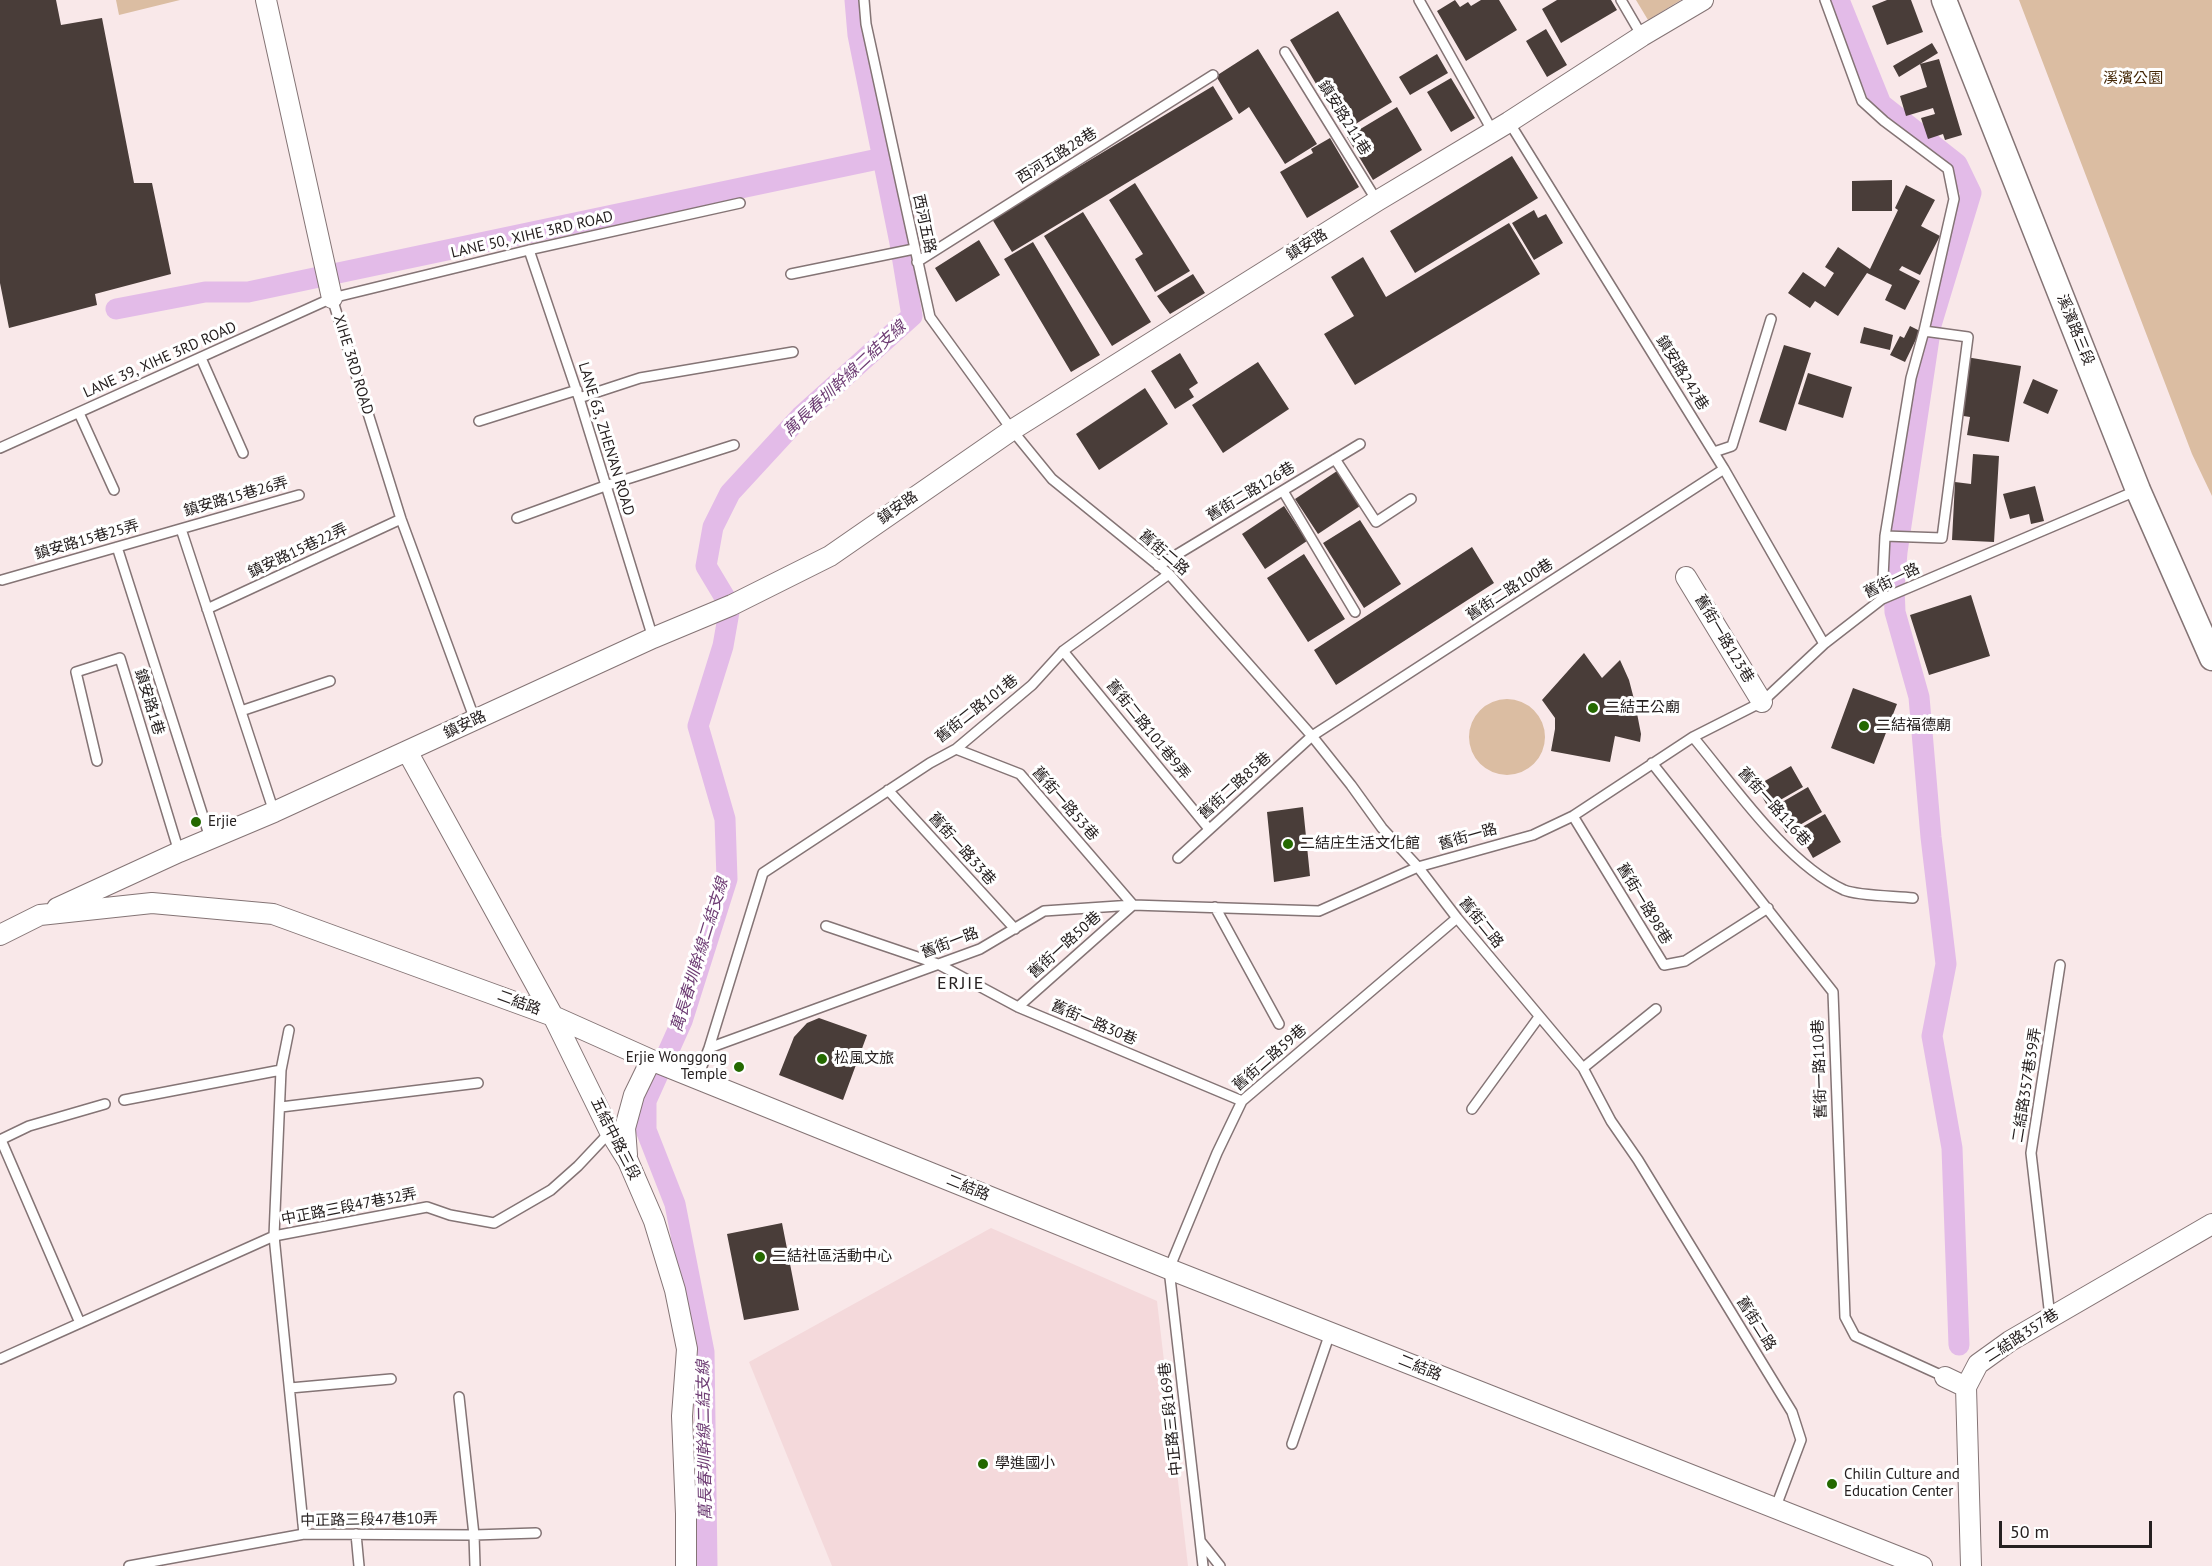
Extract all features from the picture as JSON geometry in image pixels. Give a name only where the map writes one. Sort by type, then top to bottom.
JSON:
[{"type":"street","name":"XIHE 3RD ROAD","points":[[266,0],[332,298]]},
{"type":"street","name":"鎮安路","points":[[40,915],[407,752],[653,638],[700,619],[830,556],[1012,430],[1703,0]]},
{"type":"street","name":"溪濱路三段","points":[[1944,0],[2138,490],[2212,658]]},
{"type":"street","name":"舊街一路123巷","points":[[1686,577],[1762,702]]},
{"type":"street","name":"五結中路三段","points":[[407,752],[553,1016],[610,1132],[627,1161],[654,1221],[675,1290],[687,1349],[682,1416],[686,1566]]},
{"type":"street","name":"二結路","points":[[0,935],[40,915],[152,903],[273,914],[553,1016],[697,1079],[1169,1269],[1922,1566]]},
{"type":"street","points":[[627,1161],[625,1128],[634,1095],[662,1064]]},
{"type":"street","name":"二結路357巷","points":[[1966,1387],[1978,1364],[2010,1341],[2212,1224]]},
{"type":"street","points":[[1944,1377],[1966,1387],[1971,1566]]},
{"type":"lane","name":"西河五路","points":[[864,0],[866,24],[930,317],[1012,430]]},
{"type":"lane","points":[[1621,0],[1642,36]]},
{"type":"lane","points":[[1825,0],[1862,101],[1884,122],[1948,169],[1954,199],[1924,332],[1911,378],[1885,536],[1882,599]]},
{"type":"lane","name":"鎮安路242巷","points":[[1421,1],[1714,452],[1824,644]]},
{"type":"lane","name":"鎮安路211巷","points":[[1285,52],[1377,201]]},
{"type":"lane","name":"西河五路28巷","points":[[917,262],[1213,75]]},
{"type":"lane","name":"LANE 50, XIHE 3RD ROAD","points":[[332,298],[740,202]]},
{"type":"lane","points":[[791,274],[915,249]]},
{"type":"lane","name":"LANE 63, ZHEN’AN ROAD","points":[[529,250],[578,394],[653,638]]},
{"type":"lane","name":"LANE 39, XIHE 3RD ROAD","points":[[0,448],[332,298]]},
{"type":"lane","name":"XIHE 3RD ROAD","points":[[332,298],[401,519],[475,720]]},
{"type":"lane","points":[[1714,452],[1732,446],[1770,319]]},
{"type":"lane","points":[[1885,536],[1942,538],[1968,336],[1924,332]]},
{"type":"lane","points":[[479,421],[640,378],[793,352]]},
{"type":"lane","points":[[201,358],[243,453]]},
{"type":"lane","points":[[79,413],[114,490]]},
{"type":"lane","name":"舊街二路","points":[[1012,430],[1052,479],[1169,574],[1312,736],[1382,828],[1418,867],[1457,918],[1583,1068],[1611,1121],[1638,1160],[1792,1412],[1801,1440],[1775,1509]]},
{"type":"lane","name":"舊街二路126巷","points":[[1158,566],[1360,444]]},
{"type":"lane","points":[[517,518],[605,486],[734,446]]},
{"type":"lane","points":[[1335,459],[1376,522],[1411,500]]},
{"type":"lane","name":"舊街二路100巷","points":[[1312,736],[1724,469]]},
{"type":"lane","name":"舊街一路","points":[[709,1048],[980,949],[1044,911],[1133,905],[1319,911],[1418,867],[1533,835],[1574,816],[1693,737],[1762,702],[1824,644],[1882,599],[2138,490]]},
{"type":"lane","points":[[1283,491],[1355,612]]},
{"type":"lane","name":"鎮安路15巷26弄","points":[[181,529],[299,495]]},
{"type":"lane","name":"鎮安路15巷22弄","points":[[207,609],[401,519]]},
{"type":"lane","points":[[181,529],[274,812]]},
{"type":"lane","name":"鎮安路15巷25弄","points":[[2,580],[181,529]]},
{"type":"lane","points":[[117,547],[210,838]]},
{"type":"lane","name":"舊街二路101巷","points":[[709,1048],[763,873],[930,763],[956,749],[1032,685],[1063,651],[1169,574]]},
{"type":"lane","name":"舊街二路101巷9弄","points":[[1063,651],[1209,829]]},
{"type":"lane","name":"鎮安路1巷","points":[[97,761],[76,672],[120,658],[179,852]]},
{"type":"lane","points":[[241,711],[330,681]]},
{"type":"lane","name":"舊街二路85巷","points":[[1178,858],[1312,736]]},
{"type":"lane","name":"舊街一路116巷","points":[[1693,737],[1775,835],[1814,872],[1846,891],[1913,898]]},
{"type":"lane","name":"舊街一路53巷","points":[[956,749],[1020,774],[1133,905]]},
{"type":"lane","name":"舊街一路110巷","points":[[1652,763],[1833,992],[1845,1317],[1855,1336],[1944,1377]]},
{"type":"lane","name":"舊街一路33巷","points":[[888,790],[1015,929]]},
{"type":"lane","name":"舊街一路98巷","points":[[1574,816],[1664,965],[1685,961],[1768,908]]},
{"type":"lane","name":"舊街一路50巷","points":[[1018,1007],[1133,905]]},
{"type":"lane","points":[[1215,908],[1279,1024]]},
{"type":"lane","name":"舊街二路59巷","points":[[1169,1269],[1217,1153],[1242,1101],[1457,918]]},
{"type":"lane","name":"舊街一路30巷","points":[[826,926],[938,964],[1018,1007],[1242,1101]]},
{"type":"lane","name":"二結路357巷39弄","points":[[2050,1317],[2031,1153],[2060,965]]},
{"type":"lane","points":[[1583,1068],[1656,1009]]},
{"type":"lane","points":[[1472,1109],[1539,1017]]},
{"type":"lane","name":"中正路三段47巷32弄","points":[[289,1030],[281,1070],[274,1236],[304,1534]]},
{"type":"lane","points":[[697,1079],[709,1048]]},
{"type":"lane","points":[[124,1100],[281,1070]]},
{"type":"lane","points":[[281,1107],[478,1083]]},
{"type":"lane","points":[[80,1323],[1,1140],[29,1126],[105,1104]]},
{"type":"lane","name":"中正路三段47巷32弄","points":[[0,1359],[274,1236],[427,1207],[450,1215],[495,1223],[551,1190],[578,1166],[610,1132]]},
{"type":"lane","name":"中正路三段169巷","points":[[1169,1269],[1203,1566]]},
{"type":"lane","points":[[1292,1444],[1330,1333]]},
{"type":"lane","points":[[290,1388],[391,1379]]},
{"type":"lane","points":[[459,1397],[476,1566]]},
{"type":"lane","name":"中正路三段47巷10弄","points":[[129,1566],[304,1534],[536,1533]]},
{"type":"lane","points":[[356,1534],[358,1566]]},
{"type":"lane","points":[[1199,1540],[1220,1566]]},
{"type":"shaded area","name":"學進國小","points":[[991,1228],[1157,1301],[1188,1566],[832,1566],[749,1362]]},
{"type":"green space","points":[[116,0],[180,0],[119,15]]},
{"type":"green space","points":[[1636,0],[1681,0],[1648,20]]},
{"type":"green space","name":"溪濱公園","points":[[2019,0],[2212,0],[2212,496],[2192,454]]},
{"type":"green space","points":[[1507,699],[1522,702],[1534,710],[1542,722],[1545,737],[1542,752],[1534,764],[1522,772],[1507,775],[1492,772],[1480,764],[1472,752],[1469,737],[1472,722],[1480,710],[1492,702]]},
{"type":"building","points":[[0,0],[56,0],[61,25],[102,18],[134,183],[152,183],[171,274],[95,294],[97,305],[9,328],[0,283]]},
{"type":"building","points":[[1455,0],[1460,7],[1468,2],[1471,6],[1481,0],[1499,0],[1517,30],[1466,61],[1437,11]]},
{"type":"building","points":[[1557,0],[1611,0],[1617,10],[1561,43],[1542,9]]},
{"type":"building","points":[[1887,0],[1911,0],[1923,32],[1887,45],[1872,6]]},
{"type":"building","points":[[1338,11],[1392,102],[1344,131],[1290,40]]},
{"type":"building","points":[[1546,29],[1567,65],[1547,77],[1526,41]]},
{"type":"building","points":[[1932,43],[1938,53],[1899,77],[1893,66]]},
{"type":"building","points":[[1258,49],[1317,144],[1285,164],[1249,107],[1239,114],[1216,76]]},
{"type":"building","points":[[1437,54],[1448,73],[1410,95],[1399,77]]},
{"type":"building","points":[[1939,59],[1962,135],[1945,140],[1943,134],[1928,139],[1921,118],[1935,114],[1933,108],[1906,116],[1900,96],[1927,87],[1920,64]]},
{"type":"building","points":[[1451,78],[1475,118],[1451,132],[1427,92]]},
{"type":"building","points":[[1213,86],[1233,119],[1012,252],[992,219]]},
{"type":"building","points":[[1397,107],[1422,150],[1373,180],[1347,137]]},
{"type":"building","points":[[1330,138],[1359,187],[1307,218],[1280,172],[1313,153],[1311,149]]},
{"type":"building","points":[[1512,156],[1538,198],[1415,273],[1390,231]]},
{"type":"building","points":[[1892,180],[1892,211],[1852,211],[1852,181]]},
{"type":"building","points":[[1135,183],[1190,271],[1155,292],[1135,259],[1143,254],[1109,200]]},
{"type":"building","points":[[1906,185],[1935,200],[1921,226],[1940,236],[1920,275],[1902,266],[1899,270],[1920,281],[1905,310],[1885,300],[1892,285],[1867,273],[1838,316],[1815,301],[1810,308],[1788,293],[1803,272],[1825,287],[1834,273],[1825,267],[1838,247],[1870,269],[1898,210],[1895,208]]},
{"type":"building","points":[[1534,210],[1538,218],[1546,214],[1563,243],[1534,260],[1512,223]]},
{"type":"building","points":[[1083,212],[1151,322],[1112,346],[1044,236]]},
{"type":"building","points":[[1509,223],[1540,274],[1355,385],[1324,334],[1354,316],[1331,277],[1363,257],[1386,297]]},
{"type":"building","points":[[979,240],[1000,275],[956,302],[935,268]]},
{"type":"building","points":[[1033,242],[1100,355],[1071,372],[1004,259]]},
{"type":"building","points":[[1193,274],[1205,293],[1170,314],[1157,296]]},
{"type":"building","points":[[1910,326],[1920,331],[1905,362],[1890,355],[1900,336],[1904,338]]},
{"type":"building","points":[[1864,327],[1893,335],[1890,350],[1860,343]]},
{"type":"building","points":[[1784,345],[1811,353],[1786,431],[1759,422]]},
{"type":"building","points":[[1180,353],[1198,383],[1189,389],[1194,397],[1175,409],[1151,371]]},
{"type":"building","points":[[1966,357],[2021,366],[2009,442],[1967,435],[1970,417],[1957,415]]},
{"type":"building","points":[[1258,362],[1289,409],[1223,453],[1192,405]]},
{"type":"building","points":[[1808,373],[1852,387],[1843,418],[1798,404]]},
{"type":"building","points":[[2033,379],[2058,390],[2048,414],[2023,403]]},
{"type":"building","points":[[1145,388],[1168,424],[1099,470],[1076,434]]},
{"type":"building","points":[[1973,454],[1999,456],[1994,542],[1952,540],[1955,482],[1971,484]]},
{"type":"building","points":[[1337,471],[1360,506],[1318,534],[1295,499]]},
{"type":"building","points":[[2035,486],[2044,521],[2031,524],[2029,514],[2010,519],[2003,494]]},
{"type":"building","points":[[1284,506],[1307,541],[1265,569],[1242,534]]},
{"type":"building","points":[[1360,520],[1401,584],[1364,608],[1323,543]]},
{"type":"building","points":[[1472,547],[1494,583],[1336,685],[1314,650]]},
{"type":"building","points":[[1304,554],[1345,619],[1308,642],[1267,578]]},
{"type":"building","points":[[1971,595],[1990,656],[1929,675],[1910,615]]},
{"type":"building","name":"二結王公廟","points":[[1584,653],[1602,678],[1620,660],[1629,680],[1635,703],[1641,734],[1640,742],[1615,736],[1610,762],[1551,751],[1555,718],[1542,700]]},
{"type":"building","name":"二結福德廟","points":[[1853,688],[1897,704],[1874,764],[1831,748]]},
{"type":"building","points":[[1791,766],[1803,787],[1768,807],[1756,786]]},
{"type":"building","points":[[1808,787],[1822,812],[1786,833],[1772,808]]},
{"type":"building","name":"二結庄生活文化館","points":[[1303,807],[1310,876],[1274,882],[1267,812]]},
{"type":"building","points":[[1825,814],[1841,842],[1813,858],[1797,830]]},
{"type":"building","name":"松風文旅","points":[[819,1018],[867,1035],[843,1100],[779,1075],[794,1037],[807,1023]]},
{"type":"building","name":"二結社區活動中心","points":[[782,1223],[799,1310],[744,1320],[727,1234]]},
{"type":"waterway","name":"萬長春圳幹線二結支線","points":[[707,1566],[704,1352],[675,1204],[646,1130],[646,1101],[682,1021],[727,879],[725,819],[698,726],[723,646],[730,606],[706,566],[713,527],[730,493],[801,416],[912,316],[900,243],[858,35],[855,0]]},
{"type":"waterway","points":[[1839,0],[1881,104],[1957,164],[1971,193],[1931,325],[1897,552],[1894,587],[1895,612],[1919,697],[1931,837],[1946,964],[1932,1036],[1952,1148],[1959,1345]]},
{"type":"waterway","points":[[116,309],[205,292],[248,292],[883,158]]},
{"type":"place","name":"二結王公廟","points":[[1593,708]]},
{"type":"place","name":"二結福德廟","points":[[1864,726]]},
{"type":"place","name":"Erjie","points":[[196,822]]},
{"type":"place","name":"二結庄生活文化館","points":[[1288,844]]},
{"type":"place","name":"松風文旅","points":[[822,1059]]},
{"type":"place","name":"Erjie Wonggong Temple","points":[[739,1067]]},
{"type":"place","name":"二結社區活動中心","points":[[760,1257]]},
{"type":"place","name":"學進國小","points":[[983,1464]]},
{"type":"place","name":"Chilin Culture and Education Center","points":[[1832,1484]]},
{"type":"district","name":"ERJIE","points":[[961,984]]}]
